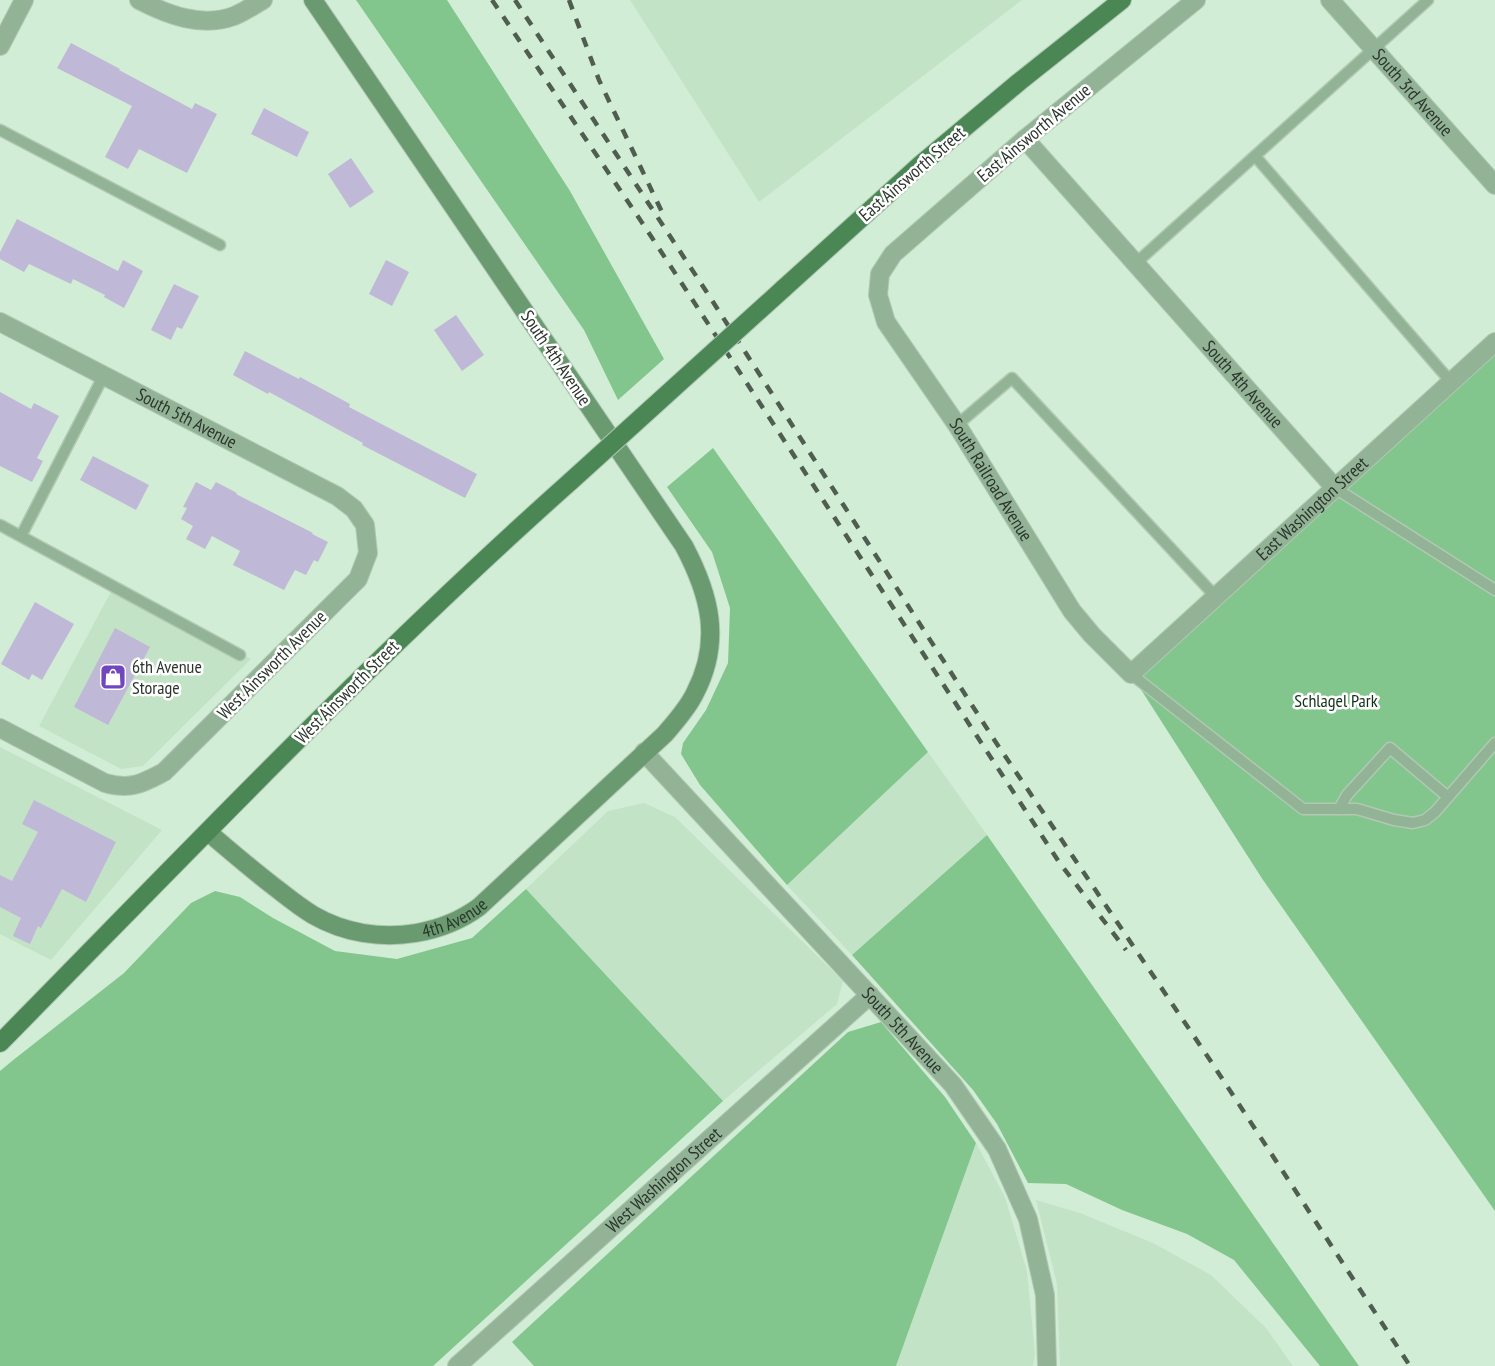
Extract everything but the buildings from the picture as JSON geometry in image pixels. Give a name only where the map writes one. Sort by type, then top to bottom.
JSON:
[{"type":"main road","name":"East Ainsworth Street","points":[[709,356],[921,165],[1019,82],[1122,0]]},
{"type":"main road","name":"West Ainsworth Street","points":[[0,1043],[328,709],[500,545],[709,356]]},
{"type":"street","points":[[0,46],[24,0]]},
{"type":"street","points":[[139,0],[165,12],[200,21],[225,19],[263,0]]},
{"type":"street","name":"South 4th Avenue","points":[[313,0],[684,546],[695,568],[703,586],[709,611],[711,640],[706,667],[695,693],[665,734]]},
{"type":"street","name":"East Ainsworth Avenue","points":[[880,274],[893,254],[1025,139],[1196,0]]},
{"type":"street","name":"South 3rd Avenue","points":[[1330,0],[1495,185]]},
{"type":"street","name":"South 4th Avenue","points":[[1025,139],[1335,488]]},
{"type":"street","name":"South Railroad Avenue","points":[[880,274],[878,295],[886,322],[957,425],[1072,611],[1092,635],[1131,674]]},
{"type":"street","name":"South 5th Avenue","points":[[0,322],[337,496],[354,509],[365,525]]},
{"type":"street","name":"East Washington Street","points":[[1131,674],[1495,342]]},
{"type":"street","name":"West Ainsworth Avenue","points":[[0,728],[105,783],[119,786],[140,784],[164,772],[358,579],[368,553],[365,525]]},
{"type":"street","name":"4th Avenue","points":[[208,832],[243,863],[322,920],[343,929],[364,933],[389,935],[429,930],[459,920],[479,907],[665,734]]},
{"type":"street","name":"South 5th Avenue","points":[[644,752],[953,1085],[997,1149],[1028,1219],[1045,1295],[1047,1366]]},
{"type":"street","name":"West Washington Street","points":[[457,1366],[870,995]]},
{"type":"lane","points":[[1136,263],[1428,0]]},
{"type":"lane","points":[[0,130],[220,245]]},
{"type":"lane","points":[[1255,156],[1451,382]]},
{"type":"lane","points":[[21,536],[104,375]]},
{"type":"lane","points":[[957,425],[1012,378],[1216,597]]},
{"type":"lane","name":"South 4th Avenue","points":[[1335,488],[1495,590]]},
{"type":"lane","points":[[0,525],[240,655]]},
{"type":"lane","points":[[1131,674],[1303,809],[1358,809],[1394,820],[1413,823],[1425,820],[1435,812],[1495,743]]},
{"type":"lane","points":[[1339,809],[1347,795],[1390,748],[1448,797]]},
{"type":"shaded area","points":[[630,0],[1022,0],[759,202]]},
{"type":"shaded area","points":[[113,588],[251,659],[143,766],[121,769],[39,726]]},
{"type":"shaded area","points":[[0,747],[162,830],[51,960],[0,934]]},
{"type":"shaded area","points":[[928,752],[987,835],[852,955],[787,885]]},
{"type":"shaded area","points":[[644,803],[675,817],[843,981],[837,1004],[723,1101],[526,889],[608,811]]},
{"type":"shaded area","points":[[976,1143],[1005,1197],[1027,1271],[1035,1354],[1033,1366],[896,1366]]},
{"type":"shaded area","points":[[1036,1200],[1080,1213],[1153,1243],[1211,1275],[1266,1328],[1293,1366],[1060,1366],[1057,1284]]},
{"type":"green space","points":[[356,0],[447,0],[570,191],[664,359],[618,400],[584,330]]},
{"type":"green space","name":"Schlagel Park","points":[[1495,342],[1495,1211],[1263,880],[1131,674]]},
{"type":"green space","points":[[713,448],[928,752],[787,885],[700,785],[681,754],[683,743],[706,710],[728,663],[730,608],[712,552],[667,487]]},
{"type":"green space","points":[[987,835],[1359,1366],[1320,1366],[1234,1260],[1187,1234],[1122,1210],[1066,1184],[1028,1183],[997,1124],[973,1090],[852,955]]},
{"type":"green space","points":[[526,889],[723,1101],[433,1366],[0,1366],[0,1071],[124,973],[191,903],[215,891],[240,897],[273,918],[335,951],[397,959],[472,938]]},
{"type":"green space","points":[[881,1022],[945,1097],[976,1143],[896,1366],[534,1366],[512,1342],[848,1032]]},
{"type":"railway","points":[[492,0],[645,227],[1059,862],[1126,950]]},
{"type":"railway","points":[[515,0],[706,291],[995,741],[1210,1060],[1410,1366]]},
{"type":"railway","points":[[569,0],[599,80],[662,212]]},
{"type":"place","name":"6th Avenue Storage","points":[[113,677]]}]
